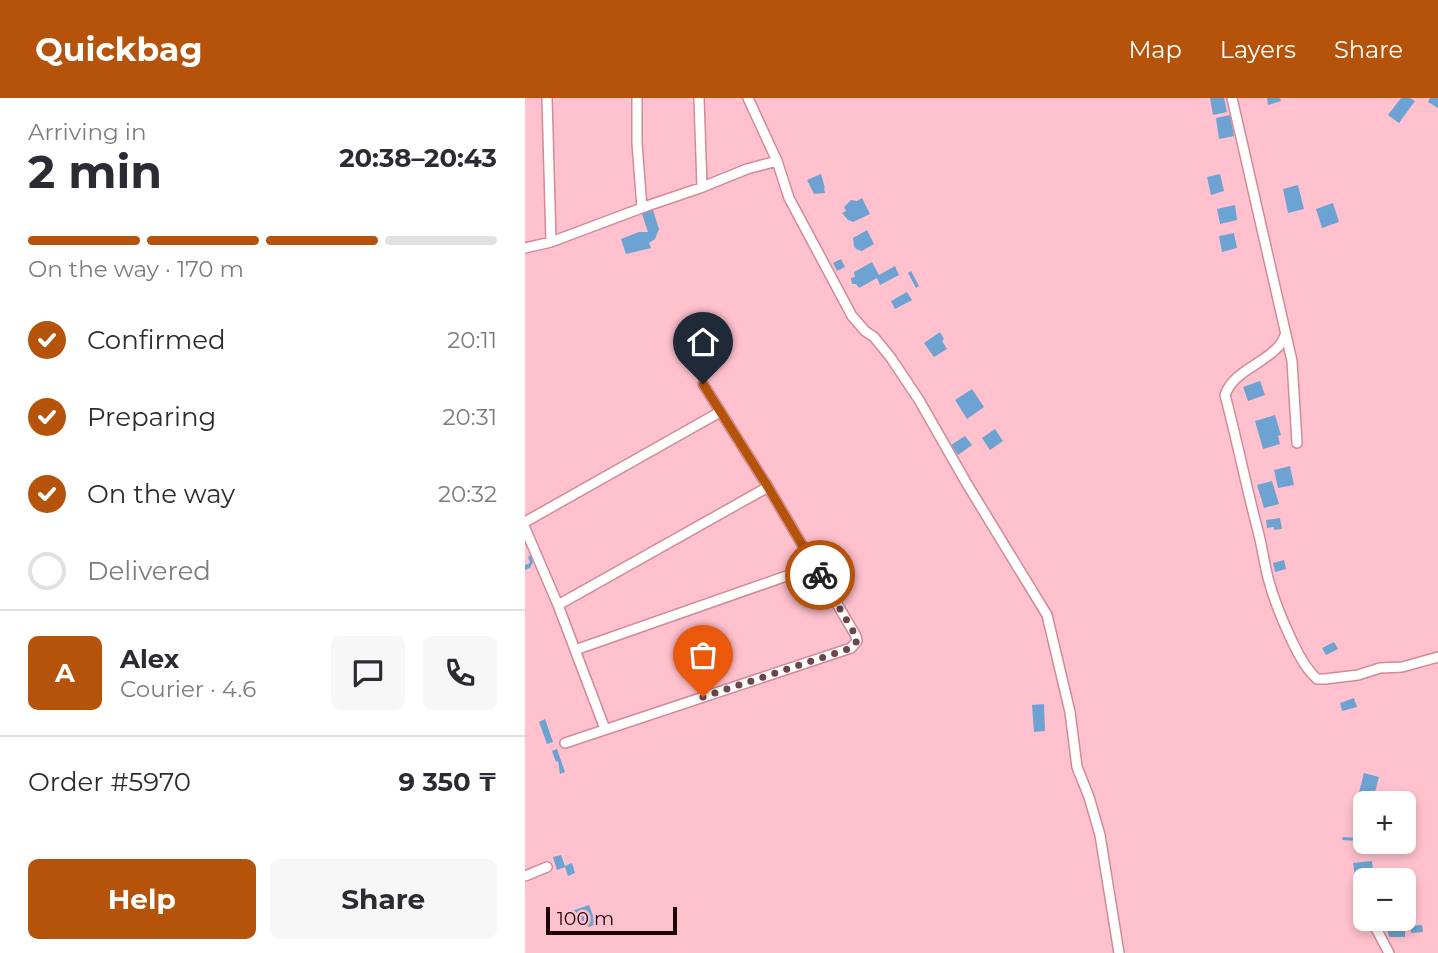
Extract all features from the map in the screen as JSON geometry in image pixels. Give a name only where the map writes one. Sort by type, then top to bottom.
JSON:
[{"type":"street","points":[[547,98],[551,242]]},
{"type":"street","points":[[637,98],[642,208]]},
{"type":"street","points":[[699,98],[702,187]]},
{"type":"street","points":[[748,98],[769,140],[789,198],[852,316],[891,358],[919,400],[1047,615],[1070,712],[1077,767],[1100,835],[1119,953]]},
{"type":"street","points":[[1232,98],[1292,361],[1297,443]]},
{"type":"street","points":[[525,248],[551,242],[777,160]]},
{"type":"street","points":[[1286,333],[1279,347],[1243,372],[1229,386],[1225,395],[1275,603],[1300,658],[1312,675],[1325,679],[1358,676],[1380,668],[1402,667],[1438,657]]},
{"type":"street","points":[[565,743],[851,648],[857,641],[768,487],[703,384]]},
{"type":"street","points":[[525,522],[720,412]]},
{"type":"street","points":[[558,605],[768,487]]},
{"type":"street","points":[[525,528],[558,605],[605,730]]},
{"type":"street","points":[[575,650],[815,566]]},
{"type":"street","points":[[525,876],[547,866]]},
{"type":"street","points":[[1377,931],[1389,953]]},
{"type":"building","points":[[1210,98],[1224,98],[1227,112],[1213,115]]},
{"type":"building","points":[[1267,98],[1280,98],[1281,101],[1268,105]]},
{"type":"building","points":[[1401,98],[1415,101],[1399,123],[1388,115]]},
{"type":"building","points":[[1430,98],[1438,98],[1438,108],[1428,102]]},
{"type":"building","points":[[1230,115],[1234,136],[1219,139],[1216,118]]},
{"type":"building","points":[[821,174],[825,193],[814,194],[807,180]]},
{"type":"building","points":[[1220,174],[1224,191],[1211,195],[1207,177]]},
{"type":"building","points":[[1298,185],[1304,209],[1288,213],[1283,189]]},
{"type":"building","points":[[862,198],[870,214],[853,222],[848,220],[842,213],[846,211],[844,207],[851,200]]},
{"type":"building","points":[[1333,203],[1339,222],[1322,228],[1316,209]]},
{"type":"building","points":[[1235,205],[1237,220],[1220,224],[1217,209]]},
{"type":"building","points":[[652,207],[659,229],[655,239],[649,243],[651,248],[626,254],[621,239],[639,232],[648,232],[641,211]]},
{"type":"building","points":[[867,230],[874,244],[862,251],[856,249],[853,238]]},
{"type":"building","points":[[1234,233],[1237,248],[1222,252],[1219,236]]},
{"type":"building","points":[[841,259],[845,267],[837,271],[833,263]]},
{"type":"building","points":[[872,262],[879,275],[895,266],[899,275],[880,285],[877,278],[859,288],[852,284],[854,272]]},
{"type":"building","points":[[911,271],[919,286],[916,288],[908,273]]},
{"type":"building","points":[[907,292],[912,300],[895,309],[891,301]]},
{"type":"building","points":[[940,332],[947,349],[934,357],[924,343]]},
{"type":"building","points":[[1260,381],[1265,395],[1248,401],[1243,387]]},
{"type":"building","points":[[972,389],[984,407],[967,419],[955,400]]},
{"type":"building","points":[[1275,415],[1281,435],[1278,436],[1280,444],[1263,449],[1255,421]]},
{"type":"building","points":[[995,429],[1003,441],[990,450],[982,438]]},
{"type":"building","points":[[965,436],[972,445],[958,455],[951,445]]},
{"type":"building","points":[[1290,466],[1294,485],[1278,488],[1274,470]]},
{"type":"building","points":[[1272,481],[1279,504],[1264,508],[1257,485]]},
{"type":"building","points":[[1280,518],[1282,529],[1267,528],[1266,520]]},
{"type":"building","points":[[531,555],[533,562],[530,568],[525,570],[525,565],[530,563],[528,557]]},
{"type":"building","points":[[1284,560],[1286,569],[1275,572],[1273,563]]},
{"type":"building","points":[[1334,642],[1338,649],[1326,655],[1322,648]]},
{"type":"building","points":[[1354,698],[1357,707],[1342,711],[1340,703]]},
{"type":"building","points":[[1044,704],[1045,731],[1034,732],[1032,705]]},
{"type":"building","points":[[545,719],[553,742],[547,744],[539,722]]},
{"type":"building","points":[[557,749],[565,772],[560,774],[558,761],[556,762],[552,751]]},
{"type":"building","points":[[1364,773],[1379,777],[1375,791],[1359,791]]},
{"type":"building","points":[[1343,837],[1353,838],[1353,841],[1342,840]]},
{"type":"building","points":[[561,855],[565,866],[572,863],[575,873],[568,876],[565,867],[557,870],[553,857]]},
{"type":"building","points":[[1372,861],[1373,868],[1354,868],[1353,863]]},
{"type":"building","points":[[589,905],[596,924],[589,927],[572,920],[569,912]]},
{"type":"building","points":[[1422,925],[1423,932],[1411,933],[1416,931],[1416,926]]},
{"type":"building","points":[[1388,931],[1405,931],[1405,937],[1389,937]]},
{"type":"way so far","points":[[703,697],[851,648],[857,641],[856,636],[820,575]]},
{"type":"route","points":[[703,384],[820,575]]}]
